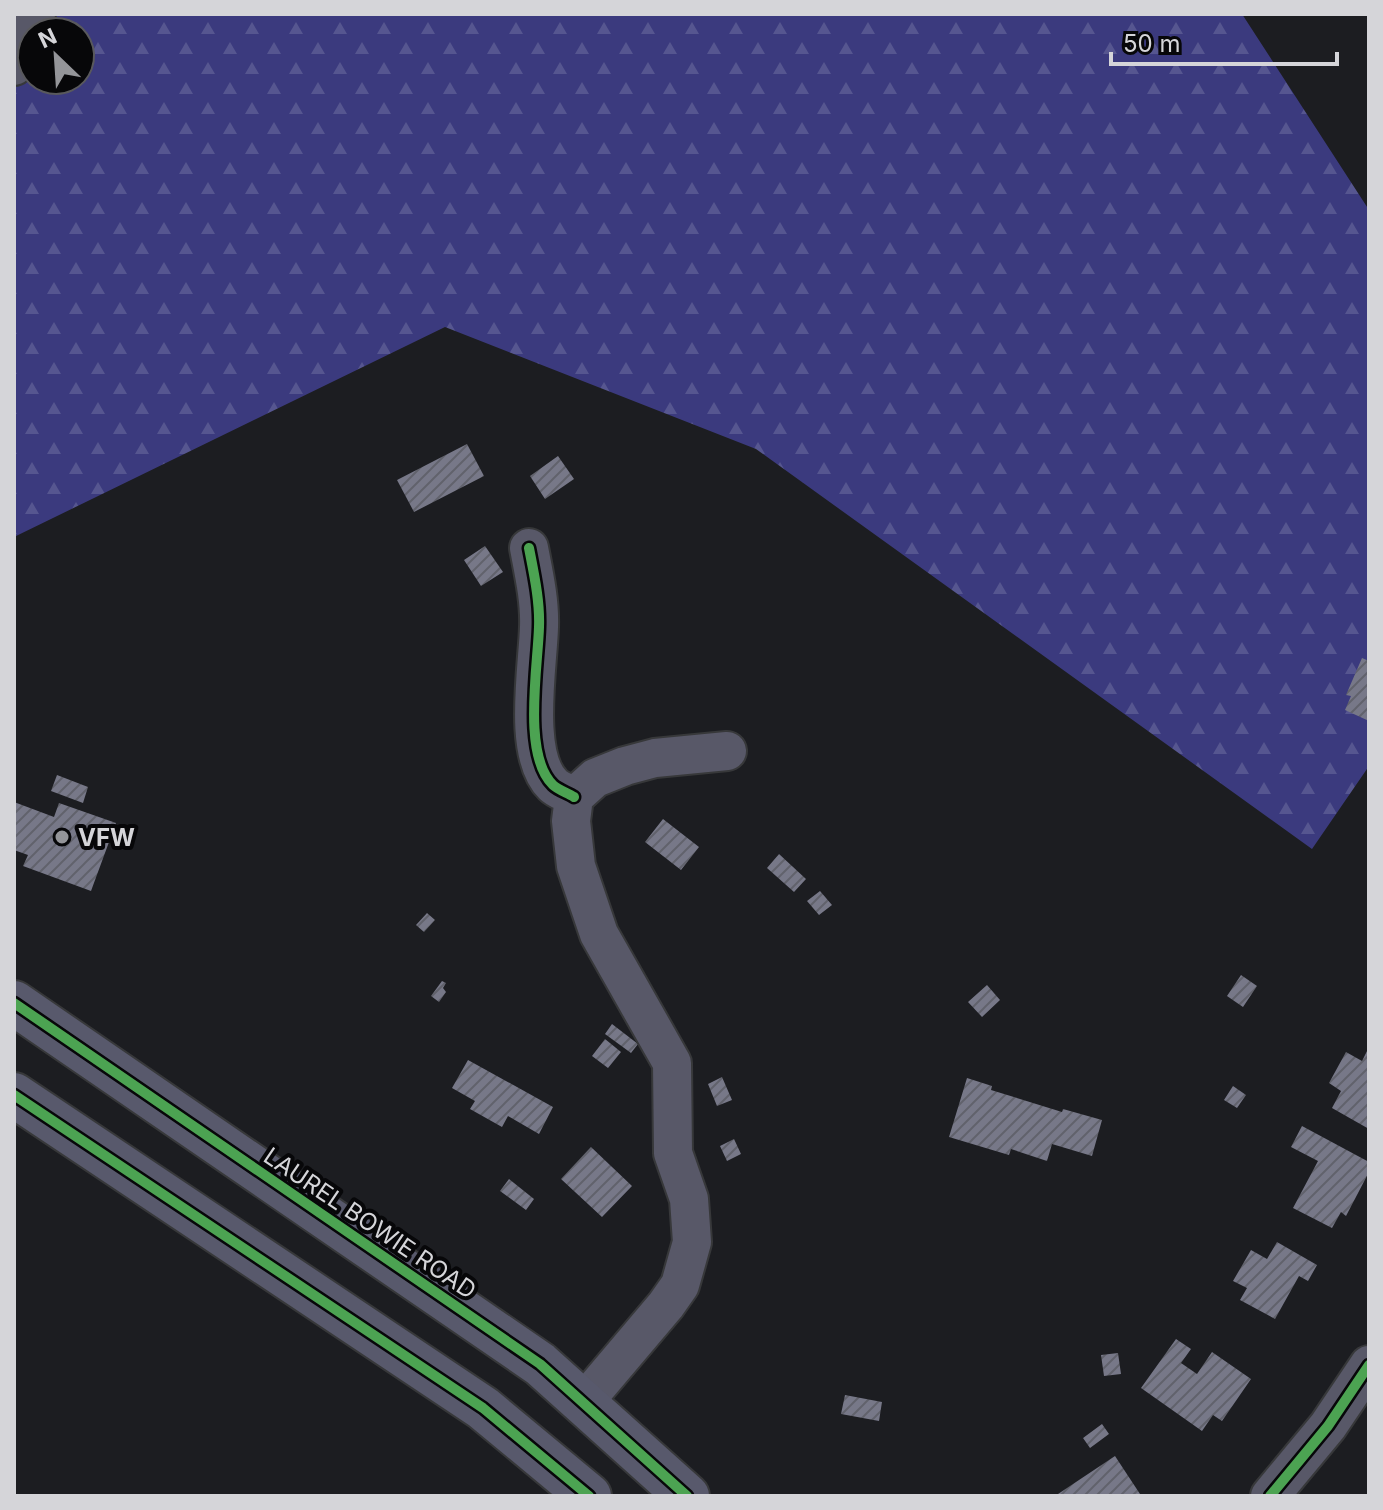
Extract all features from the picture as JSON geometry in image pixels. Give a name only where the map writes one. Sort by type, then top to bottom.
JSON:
[{"type":"main road","name":"LAUREL BOWIE ROAD","points":[[14,1003],[540,1364],[687,1496]]},
{"type":"main road","points":[[14,1095],[483,1408],[589,1496]]},
{"type":"street","points":[[14,66],[36,14]]},
{"type":"street","points":[[529,548],[536,582],[539,625],[534,687],[535,741],[552,784],[574,797]]},
{"type":"street","points":[[584,1402],[680,1285],[692,1242],[689,1199],[673,1153],[672,1063],[599,934],[576,866],[571,821],[574,797],[595,778],[625,766],[655,758],[727,751]]},
{"type":"street","points":[[1270,1496],[1328,1426],[1369,1365]]},
{"type":"green space","points":[[14,14],[1242,14],[1369,210],[1369,766],[1312,849],[756,449],[445,327],[14,537]]},
{"type":"building","points":[[467,444],[484,476],[414,512],[397,480]]},
{"type":"building","points":[[558,456],[574,479],[545,499],[530,476]]},
{"type":"building","points":[[485,546],[503,572],[481,586],[464,560]]},
{"type":"building","points":[[1362,658],[1369,661],[1369,721],[1345,710],[1351,696],[1346,695]]},
{"type":"building","points":[[57,775],[88,787],[83,803],[51,791]]},
{"type":"building","name":"VFW","points":[[14,802],[54,817],[59,803],[116,823],[91,891],[23,866],[28,855],[14,850]]},
{"type":"building","points":[[663,819],[699,847],[681,870],[645,842]]},
{"type":"building","points":[[779,854],[806,879],[794,892],[767,868]]},
{"type":"building","points":[[820,891],[832,905],[819,915],[807,901]]},
{"type":"building","points":[[427,913],[435,920],[424,932],[416,925]]},
{"type":"building","points":[[1241,975],[1257,986],[1243,1007],[1227,996]]},
{"type":"building","points":[[442,981],[446,983],[443,988],[446,992],[439,1002],[431,996]]},
{"type":"building","points":[[987,985],[1000,1000],[982,1017],[968,1002]]},
{"type":"building","points":[[612,1024],[638,1044],[631,1053],[605,1034]]},
{"type":"building","points":[[605,1039],[621,1052],[608,1068],[592,1056]]},
{"type":"building","points":[[1369,1047],[1369,1129],[1332,1108],[1341,1091],[1329,1083],[1346,1052],[1362,1061]]},
{"type":"building","points":[[468,1060],[553,1107],[539,1134],[508,1116],[502,1127],[470,1109],[475,1101],[452,1088]]},
{"type":"building","points":[[722,1077],[732,1100],[717,1106],[708,1084]]},
{"type":"building","points":[[967,1078],[992,1086],[991,1090],[1062,1112],[1063,1109],[1102,1120],[1092,1156],[1052,1144],[1047,1161],[1011,1149],[1009,1155],[949,1137]]},
{"type":"building","points":[[1233,1086],[1246,1095],[1237,1108],[1224,1100]]},
{"type":"building","points":[[1302,1126],[1369,1162],[1369,1172],[1346,1216],[1341,1212],[1332,1228],[1293,1208],[1318,1161],[1291,1147]]},
{"type":"building","points":[[734,1139],[741,1154],[727,1161],[720,1146]]},
{"type":"building","points":[[591,1147],[632,1186],[602,1217],[561,1179]]},
{"type":"building","points":[[509,1179],[534,1199],[526,1210],[500,1191]]},
{"type":"building","points":[[1277,1242],[1317,1265],[1308,1281],[1299,1276],[1275,1319],[1240,1300],[1247,1288],[1233,1281],[1251,1250],[1267,1259]]},
{"type":"building","points":[[1176,1339],[1191,1349],[1181,1363],[1197,1374],[1212,1352],[1251,1379],[1222,1421],[1213,1415],[1202,1431],[1141,1388]]},
{"type":"building","points":[[1118,1353],[1121,1374],[1104,1376],[1101,1355]]},
{"type":"building","points":[[845,1395],[882,1402],[879,1421],[841,1414]]},
{"type":"building","points":[[1102,1424],[1109,1434],[1090,1448],[1083,1438]]},
{"type":"building","points":[[1115,1456],[1140,1494],[1138,1496],[1055,1496]]},
{"type":"cycle path","points":[[529,548],[539,617],[534,709],[538,753],[543,771],[553,785],[574,797]]},
{"type":"cycle path","points":[[14,1003],[540,1364],[687,1496]]},
{"type":"cycle path","points":[[14,1095],[483,1408],[589,1496]]},
{"type":"cycle path","points":[[1270,1496],[1328,1426],[1369,1365]]},
{"type":"place","name":"VFW","points":[[62,837]]}]
